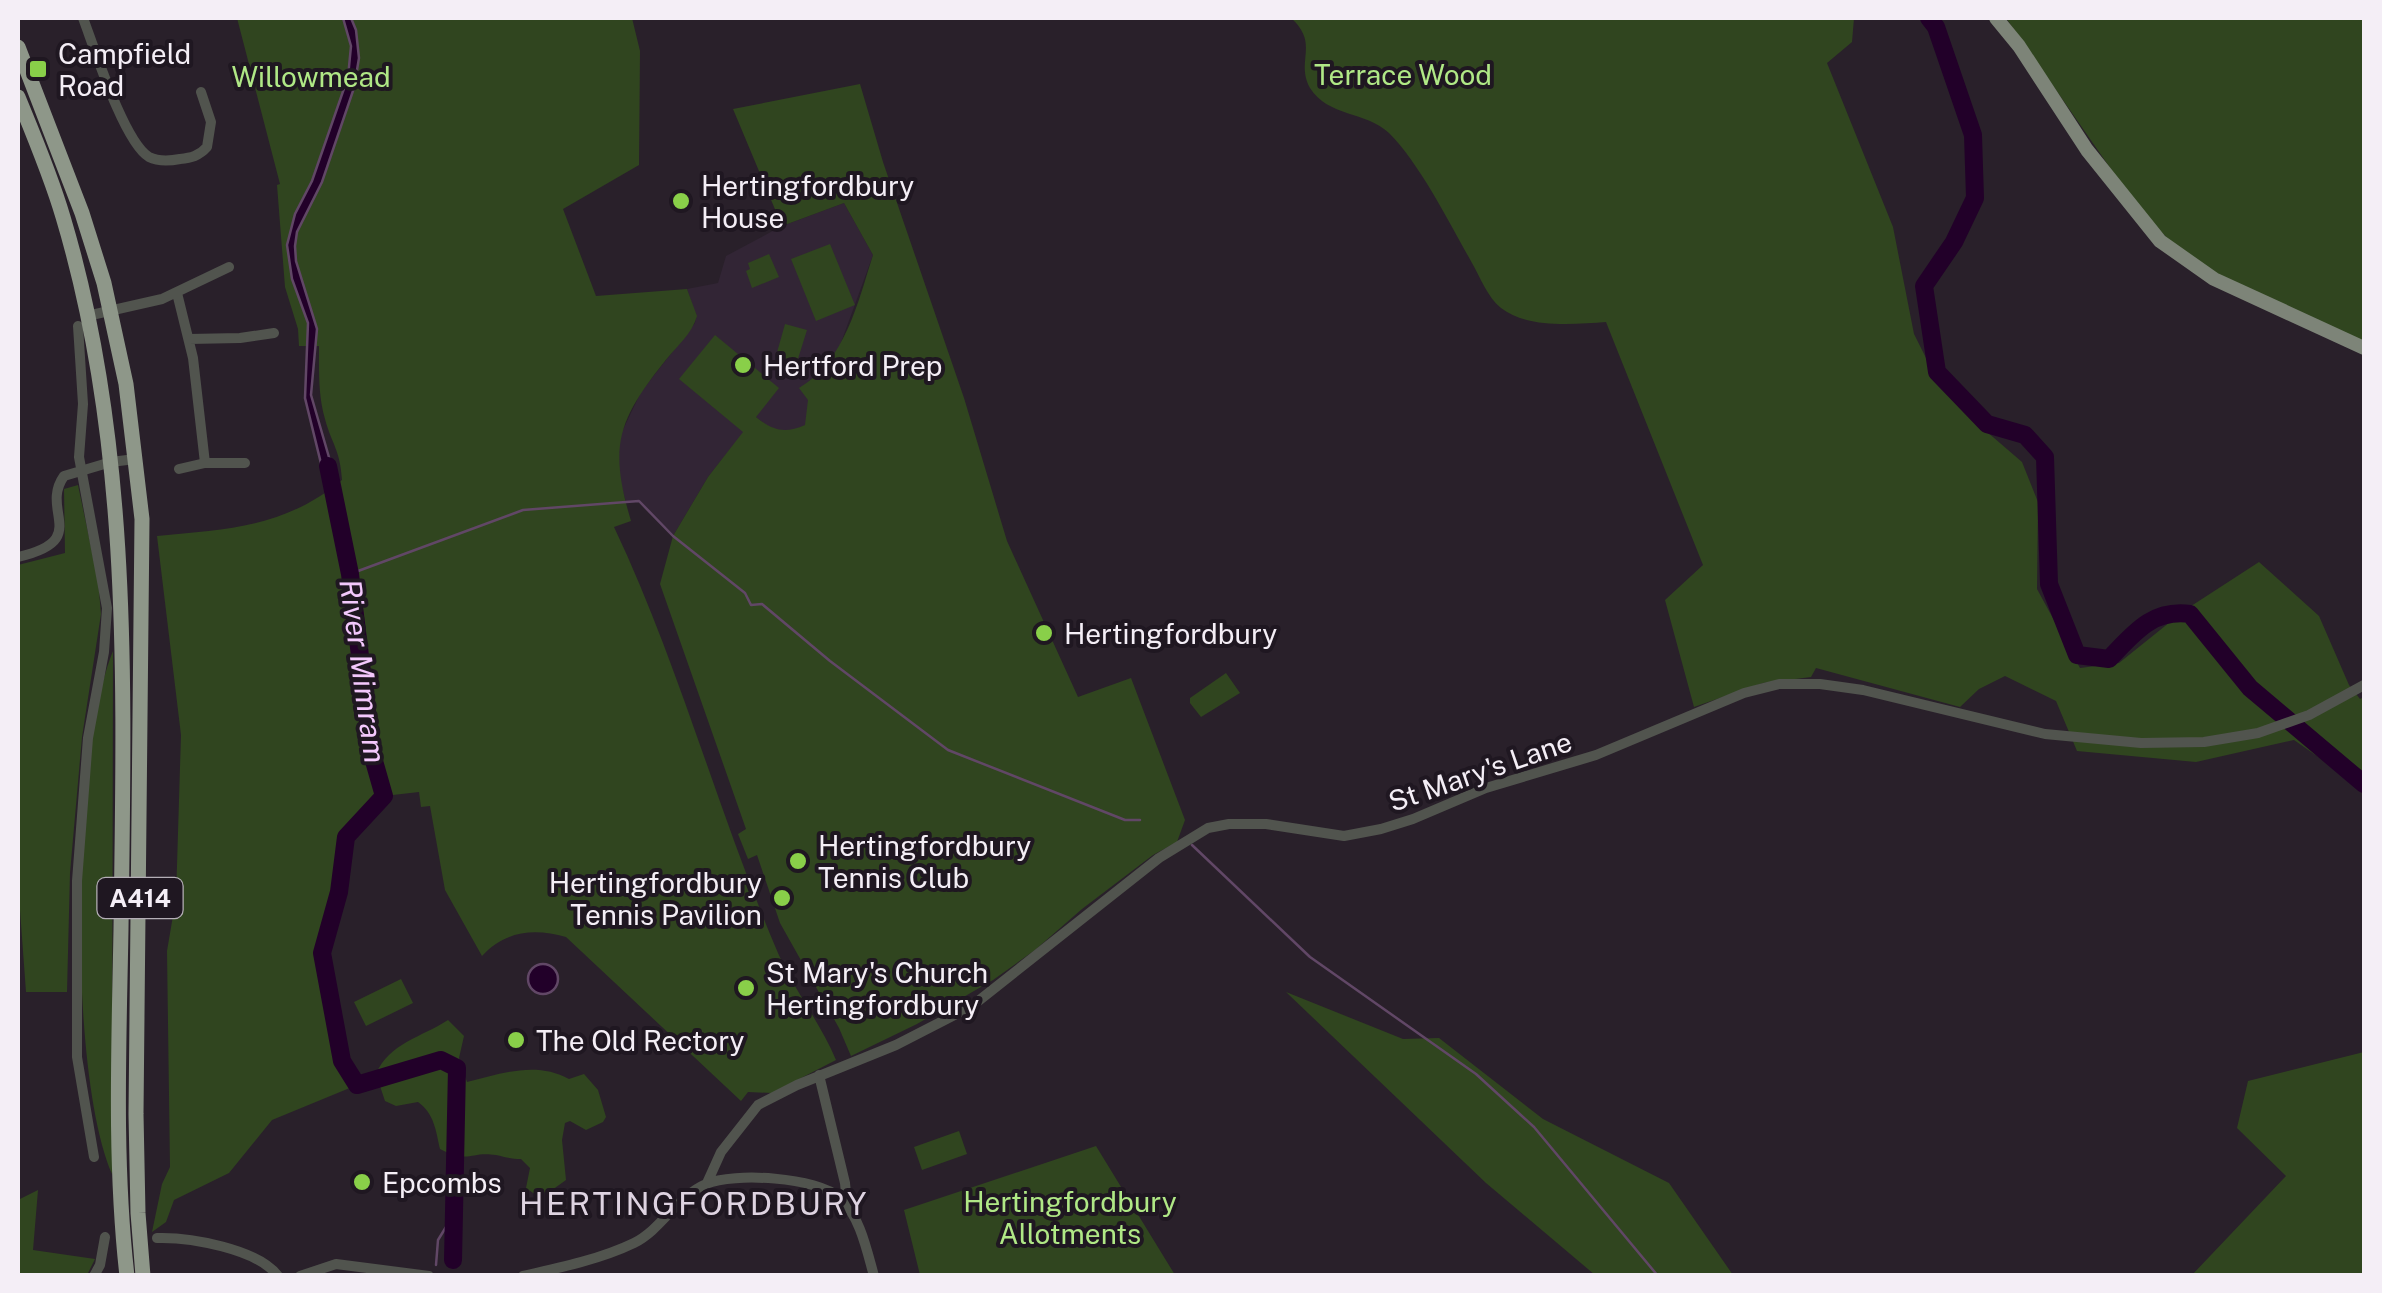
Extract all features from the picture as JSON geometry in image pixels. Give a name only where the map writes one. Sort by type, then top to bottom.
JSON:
[{"type":"highway","name":"A414","points":[[18,47],[82,213],[110,311],[126,384],[136,459],[143,576],[136,1114],[143,1276]]},
{"type":"highway","name":"A414","points":[[18,97],[63,216],[82,321],[101,386],[111,462],[122,627],[119,1162],[126,1276]]},
{"type":"main road","points":[[1996,18],[2019,46],[2086,150],[2160,241],[2214,279],[2364,348]]},
{"type":"street","points":[[83,18],[115,101],[138,145],[149,156],[164,160],[188,158],[207,147],[211,122],[201,92]]},
{"type":"street","points":[[94,1158],[77,1057],[76,881],[88,738],[104,652],[107,608],[81,470],[82,321],[177,293],[229,267]]},
{"type":"street","points":[[177,293],[199,393],[204,463]]},
{"type":"street","points":[[188,339],[240,338],[274,332]]},
{"type":"street","points":[[18,556],[44,550],[53,542],[60,528],[59,482],[64,476],[136,459]]},
{"type":"street","points":[[179,469],[204,463],[245,463]]},
{"type":"street","name":"St Mary's Lane","points":[[706,1184],[721,1152],[758,1106],[819,1075],[884,1051],[972,1006],[1145,868],[1208,828],[1266,824],[1344,836],[1380,830],[1414,820],[1486,788],[1609,750],[1758,689],[1803,683],[1848,688],[2045,734],[2102,740],[2204,742],[2281,726],[2364,684]]},
{"type":"street","points":[[819,1075],[843,1172],[846,1193],[842,1199]]},
{"type":"street","points":[[523,1276],[634,1243],[684,1198],[706,1184],[730,1179],[782,1180],[818,1186],[842,1199],[862,1238],[874,1276]]},
{"type":"street","points":[[94,1276],[105,1237]]},
{"type":"street","points":[[156,1238],[190,1241],[259,1258],[278,1276]]},
{"type":"street","points":[[300,1276],[336,1264],[428,1276]]},
{"type":"shaded area","points":[[343,18],[351,18],[356,30],[359,58],[354,88],[322,182],[297,232],[295,246],[317,329],[311,395],[337,485],[328,492],[305,398],[308,323],[292,279],[287,245],[295,214],[312,181],[348,77],[351,46]]},
{"type":"shaded area","name":"Hertford Prep","points":[[844,203],[873,255],[839,348],[809,382],[806,425],[791,431],[771,429],[756,417],[708,477],[673,536],[639,501],[626,502],[619,479],[619,438],[641,392],[695,323],[687,289],[718,283],[726,256],[782,226]]},
{"type":"shaded area","points":[[543,964],[554,968],[558,979],[554,990],[543,994],[532,990],[528,979],[532,968]]},
{"type":"green space","name":"Willowmead","points":[[237,18],[632,18],[640,51],[639,165],[563,209],[596,296],[687,289],[697,316],[627,418],[619,454],[631,521],[614,527],[659,632],[778,953],[836,1060],[772,1093],[748,1092],[741,1101],[566,937],[521,934],[500,941],[482,956],[445,890],[430,806],[421,807],[419,792],[384,796],[346,837],[340,887],[322,953],[342,1061],[357,1085],[272,1120],[229,1173],[174,1200],[166,1222],[152,1232],[162,1184],[170,1167],[167,951],[176,898],[181,735],[157,536],[231,528],[277,517],[299,508],[342,480],[321,401],[319,346],[299,346],[285,287],[277,185],[280,184]]},
{"type":"green space","name":"Terrace Wood","points":[[1291,18],[1854,18],[1852,42],[1827,63],[1893,227],[1914,334],[1935,376],[1986,431],[2022,462],[2038,502],[2037,589],[2080,668],[2119,663],[2185,610],[2259,562],[2319,616],[2349,685],[2360,699],[2364,697],[2364,789],[2294,740],[2196,762],[2077,751],[2056,701],[2005,676],[1979,689],[1960,707],[1816,668],[1811,677],[1763,683],[1694,707],[1665,600],[1703,565],[1606,322],[1538,322],[1512,315],[1496,304],[1434,195],[1401,146],[1380,126],[1327,104],[1310,88],[1304,36]]},
{"type":"green space","points":[[2006,18],[2364,18],[2364,343],[2223,278],[2174,245],[2138,208]]},
{"type":"green space","points":[[860,84],[1007,541],[1078,697],[1131,678],[1185,820],[1177,842],[1153,855],[993,980],[851,1056],[780,923],[757,855],[748,859],[738,834],[746,829],[660,584],[673,536],[708,477],[743,432],[679,379],[715,335],[779,388],[756,417],[779,430],[805,425],[808,400],[799,388],[815,376],[839,346],[873,255],[844,203],[782,226],[733,109]]},
{"type":"green space","points":[[830,244],[855,305],[816,321],[791,259]]},
{"type":"green space","points":[[769,254],[779,277],[752,288],[746,271],[750,269],[748,263]]},
{"type":"green space","points":[[785,324],[807,330],[797,362],[776,356]]},
{"type":"green space","points":[[78,485],[98,580],[101,614],[82,737],[70,873],[67,992],[26,992],[18,883],[18,565],[65,553],[64,489]]},
{"type":"green space","points":[[113,651],[112,1174],[98,1127],[88,1064],[80,913],[89,762],[99,699]]},
{"type":"green space","points":[[1226,673],[1240,693],[1201,717],[1190,698]]},
{"type":"green space","points":[[401,979],[413,1003],[366,1026],[354,1002]]},
{"type":"green space","points":[[1286,992],[1403,1039],[1439,1038],[1543,1119],[1669,1183],[1733,1275],[1595,1275],[1486,1183]]},
{"type":"green space","points":[[448,1020],[464,1036],[459,1058],[467,1082],[532,1070],[569,1079],[584,1074],[598,1090],[606,1117],[586,1130],[570,1121],[565,1123],[562,1140],[566,1180],[552,1190],[536,1195],[526,1188],[530,1168],[521,1159],[487,1154],[457,1156],[440,1149],[434,1123],[423,1106],[418,1102],[396,1106],[385,1101],[376,1074],[382,1063],[398,1048]]},
{"type":"green space","points":[[2364,1052],[2364,1275],[2192,1275],[2286,1176],[2237,1128],[2248,1081]]},
{"type":"green space","points":[[959,1131],[967,1154],[922,1170],[914,1147]]},
{"type":"green space","name":"Hertingfordbury Allotments","points":[[1096,1146],[1175,1275],[920,1275],[904,1210]]},
{"type":"green space","points":[[38,1190],[33,1250],[95,1259],[87,1275],[18,1275],[18,1200]]},
{"type":"waterway","points":[[1929,18],[1936,27],[1973,135],[1975,198],[1954,242],[1924,286],[1937,372],[1987,424],[2025,435],[2045,457],[2049,584],[2077,655],[2109,659],[2154,619],[2190,614],[2250,688],[2364,784]]},
{"type":"waterway","name":"River Mimram","points":[[328,466],[350,574],[372,754],[384,796],[346,837],[339,892],[322,953],[342,1061],[357,1085],[441,1060],[457,1068],[453,1260]]},
{"type":"waterway","points":[[350,574],[523,510],[639,501],[673,536],[745,593],[751,605],[762,604],[948,750],[1125,820],[1140,820]]},
{"type":"waterway","points":[[1192,845],[1310,957],[1476,1074],[1534,1127],[1658,1276]]},
{"type":"waterway","points":[[436,1265],[438,1240],[454,1214]]},
{"type":"place","name":"Campfield Road","points":[[38,69]]},
{"type":"place","name":"Hertingfordbury House","points":[[681,201]]},
{"type":"place","name":"Hertford Prep","points":[[743,365]]},
{"type":"place","name":"Hertingfordbury","points":[[1044,633]]},
{"type":"place","name":"Hertingfordbury Tennis Club","points":[[798,861]]},
{"type":"place","name":"Hertingfordbury Tennis Pavilion","points":[[782,898]]},
{"type":"place","name":"St Mary's Church Hertingfordbury","points":[[746,988]]},
{"type":"place","name":"The Old Rectory","points":[[516,1040]]},
{"type":"place","name":"Epcombs","points":[[362,1182]]},
{"type":"district","name":"HERTINGFORDBURY","points":[[694,1203]]}]
